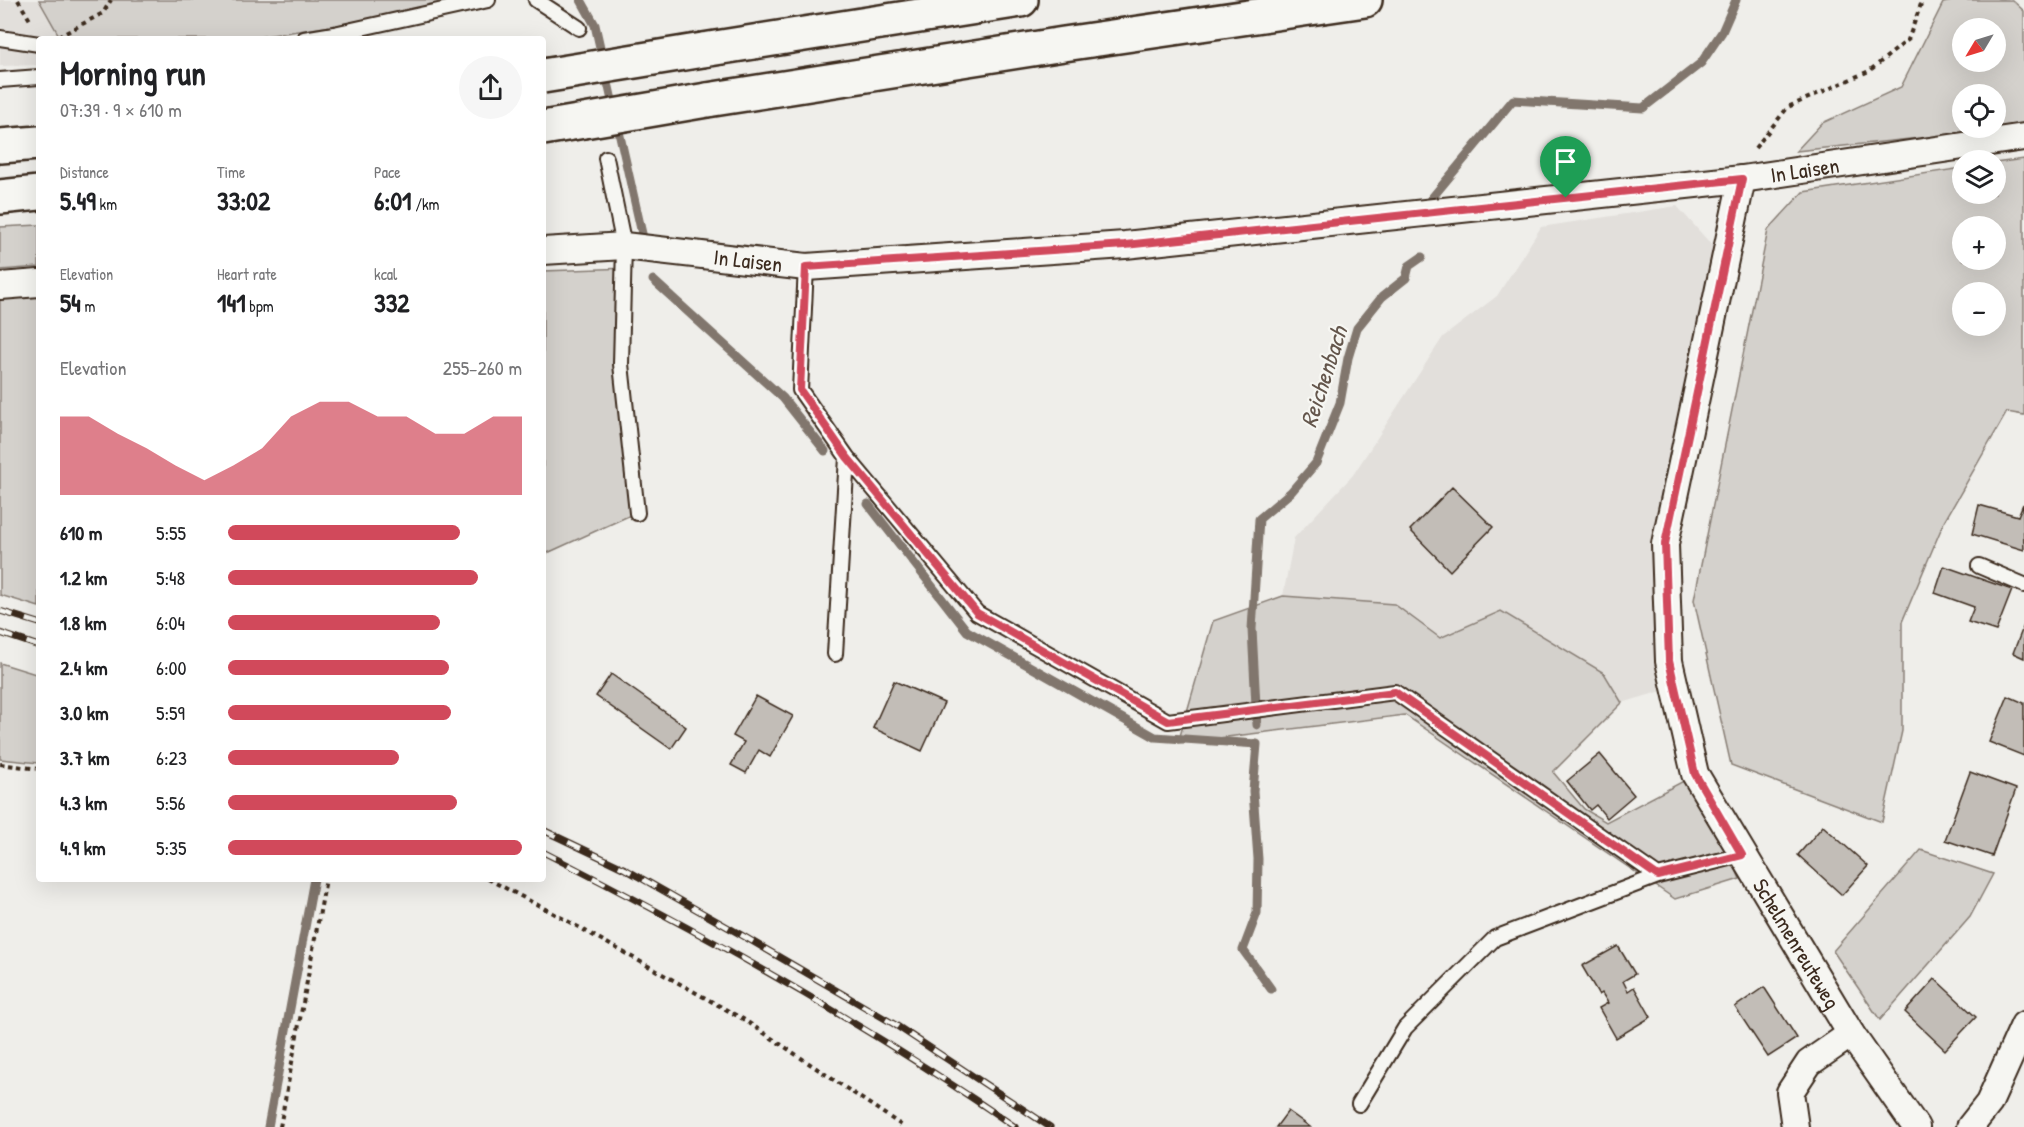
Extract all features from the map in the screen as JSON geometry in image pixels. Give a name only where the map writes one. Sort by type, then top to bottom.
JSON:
[{"type":"highway","points":[[546,76],[1021,0]]},
{"type":"highway","points":[[546,127],[1086,41],[1365,0]]},
{"type":"highway","points":[[0,146],[36,143]]},
{"type":"highway","points":[[0,197],[36,193]]},
{"type":"street","name":"In Laisen","points":[[546,251],[624,246],[806,267],[1125,245],[1742,179],[2024,137]]},
{"type":"street","name":"Schelmenreuteweg","points":[[1742,179],[1665,544],[1669,661],[1695,774],[1851,1034],[1916,1127]]},
{"type":"street","points":[[0,286],[36,283]]},
{"type":"street","points":[[1970,1127],[1989,1103],[2024,1025]]},
{"type":"street","name":"Schelmenreuteweg","points":[[1795,1127],[1791,1092],[1809,1063],[1851,1034]]},
{"type":"lane","points":[[322,36],[488,0]]},
{"type":"lane","points":[[536,0],[579,28]]},
{"type":"lane","points":[[0,38],[36,44]]},
{"type":"lane","points":[[0,80],[36,77]]},
{"type":"lane","points":[[606,158],[624,246],[621,364],[637,513]]},
{"type":"lane","points":[[806,267],[800,390],[847,457],[977,613],[1168,721],[1395,692],[1658,876]]},
{"type":"lane","points":[[835,654],[847,457]]},
{"type":"lane","points":[[1979,566],[2024,585]]},
{"type":"lane","name":"Schelmenreuteweg","points":[[1359,1104],[1405,1028],[1495,938],[1658,876],[1742,855]]},
{"type":"path","points":[[60,36],[103,13],[111,0]]},
{"type":"path","points":[[1742,179],[1753,151],[1788,107],[1869,71],[1908,40],[1921,4]]},
{"type":"path","points":[[0,764],[36,769]]},
{"type":"path","points":[[280,1127],[325,882]]},
{"type":"path","points":[[494,882],[743,1019],[904,1127]]},
{"type":"shaded area","points":[[0,0],[39,0],[59,36],[36,36],[36,65],[0,66]]},
{"type":"shaded area","points":[[39,0],[458,0],[338,25],[266,36],[59,36]]},
{"type":"shaded area","points":[[1957,0],[2012,0],[2024,11],[2024,127],[2006,129],[2006,84],[1952,84],[1952,135],[1796,151],[1822,123],[1901,87],[1943,3]]},
{"type":"shaded area","points":[[2024,159],[2024,415],[2007,412],[1944,522],[1902,622],[1902,731],[1882,822],[1731,765],[1694,600],[1768,230],[1803,192],[1952,170],[1952,204],[2006,204],[2006,161]]},
{"type":"shaded area","points":[[1677,206],[1718,252],[1652,542],[1665,690],[1622,703],[1603,673],[1501,611],[1440,638],[1394,604],[1283,596],[1294,538],[1353,475],[1443,337],[1497,296],[1541,227]]},
{"type":"shaded area","points":[[36,225],[36,267],[0,270],[0,227]]},
{"type":"shaded area","points":[[629,268],[617,361],[633,514],[546,554],[546,271]]},
{"type":"shaded area","points":[[36,291],[36,606],[0,595],[0,293]]},
{"type":"shaded area","points":[[1283,596],[1394,604],[1440,638],[1501,611],[1604,673],[1622,703],[1553,772],[1584,809],[1606,822],[1695,775],[1740,879],[1675,899],[1405,715],[1178,743],[1213,621]]},
{"type":"shaded area","points":[[0,663],[36,674],[36,763],[0,759]]},
{"type":"shaded area","points":[[1921,850],[1993,874],[1970,917],[1880,1020],[1833,951]]},
{"type":"building","points":[[1452,487],[1493,527],[1450,571],[1410,530]]},
{"type":"building","points":[[2023,504],[2024,550],[1972,534],[1979,505],[2018,516]]},
{"type":"building","points":[[1944,566],[2012,590],[1996,631],[1968,622],[1974,607],[1935,593]]},
{"type":"building","points":[[2024,625],[2024,658],[2013,653]]},
{"type":"building","points":[[611,674],[686,727],[671,749],[596,696]]},
{"type":"building","points":[[894,681],[944,703],[922,751],[873,728]]},
{"type":"building","points":[[756,696],[793,716],[770,757],[759,750],[746,773],[731,765],[744,742],[733,736]]},
{"type":"building","points":[[2008,696],[2024,703],[2024,756],[1989,742]]},
{"type":"building","points":[[1600,754],[1634,795],[1607,818],[1596,805],[1590,810],[1567,781]]},
{"type":"building","points":[[1970,772],[2016,789],[1992,856],[1945,840]]},
{"type":"building","points":[[1823,826],[1868,866],[1842,895],[1798,855]]},
{"type":"building","points":[[1618,946],[1635,974],[1623,981],[1628,991],[1634,987],[1651,1017],[1616,1038],[1599,1008],[1608,1003],[1602,993],[1599,995],[1582,966]]},
{"type":"building","points":[[1935,979],[1976,1017],[1945,1050],[1905,1012]]},
{"type":"building","points":[[1764,987],[1797,1038],[1768,1057],[1735,1007]]},
{"type":"building","points":[[1288,1111],[1310,1127],[1276,1127]]},
{"type":"waterway","points":[[581,0],[595,25],[643,238]]},
{"type":"waterway","name":"Reichenbach","points":[[1426,205],[1513,100],[1643,108],[1701,63],[1722,32],[1736,0]]},
{"type":"waterway","name":"Reichenbach","points":[[1257,725],[1252,629],[1259,519],[1291,492],[1316,463],[1340,403],[1348,358],[1357,328],[1382,297],[1406,278],[1409,266],[1422,257]]},
{"type":"waterway","points":[[653,280],[783,398],[825,451]]},
{"type":"waterway","points":[[868,504],[967,631],[1155,737],[1257,744],[1253,791],[1258,859],[1257,913],[1243,950],[1271,989]]},
{"type":"waterway","points":[[268,1127],[313,882]]},
{"type":"railway","points":[[0,611],[36,622]]},
{"type":"railway","points":[[0,633],[36,645]]},
{"type":"railway","points":[[546,831],[625,869],[894,1024],[1050,1127]]},
{"type":"railway","points":[[546,854],[664,915],[843,1016],[1015,1127]]},
{"type":"route","points":[[1742,179],[1665,544],[1669,661],[1695,774],[1742,855],[1658,876],[1395,692],[1168,721],[977,613],[847,457],[800,390],[806,267],[1125,245],[1566,198],[1742,179]]}]
